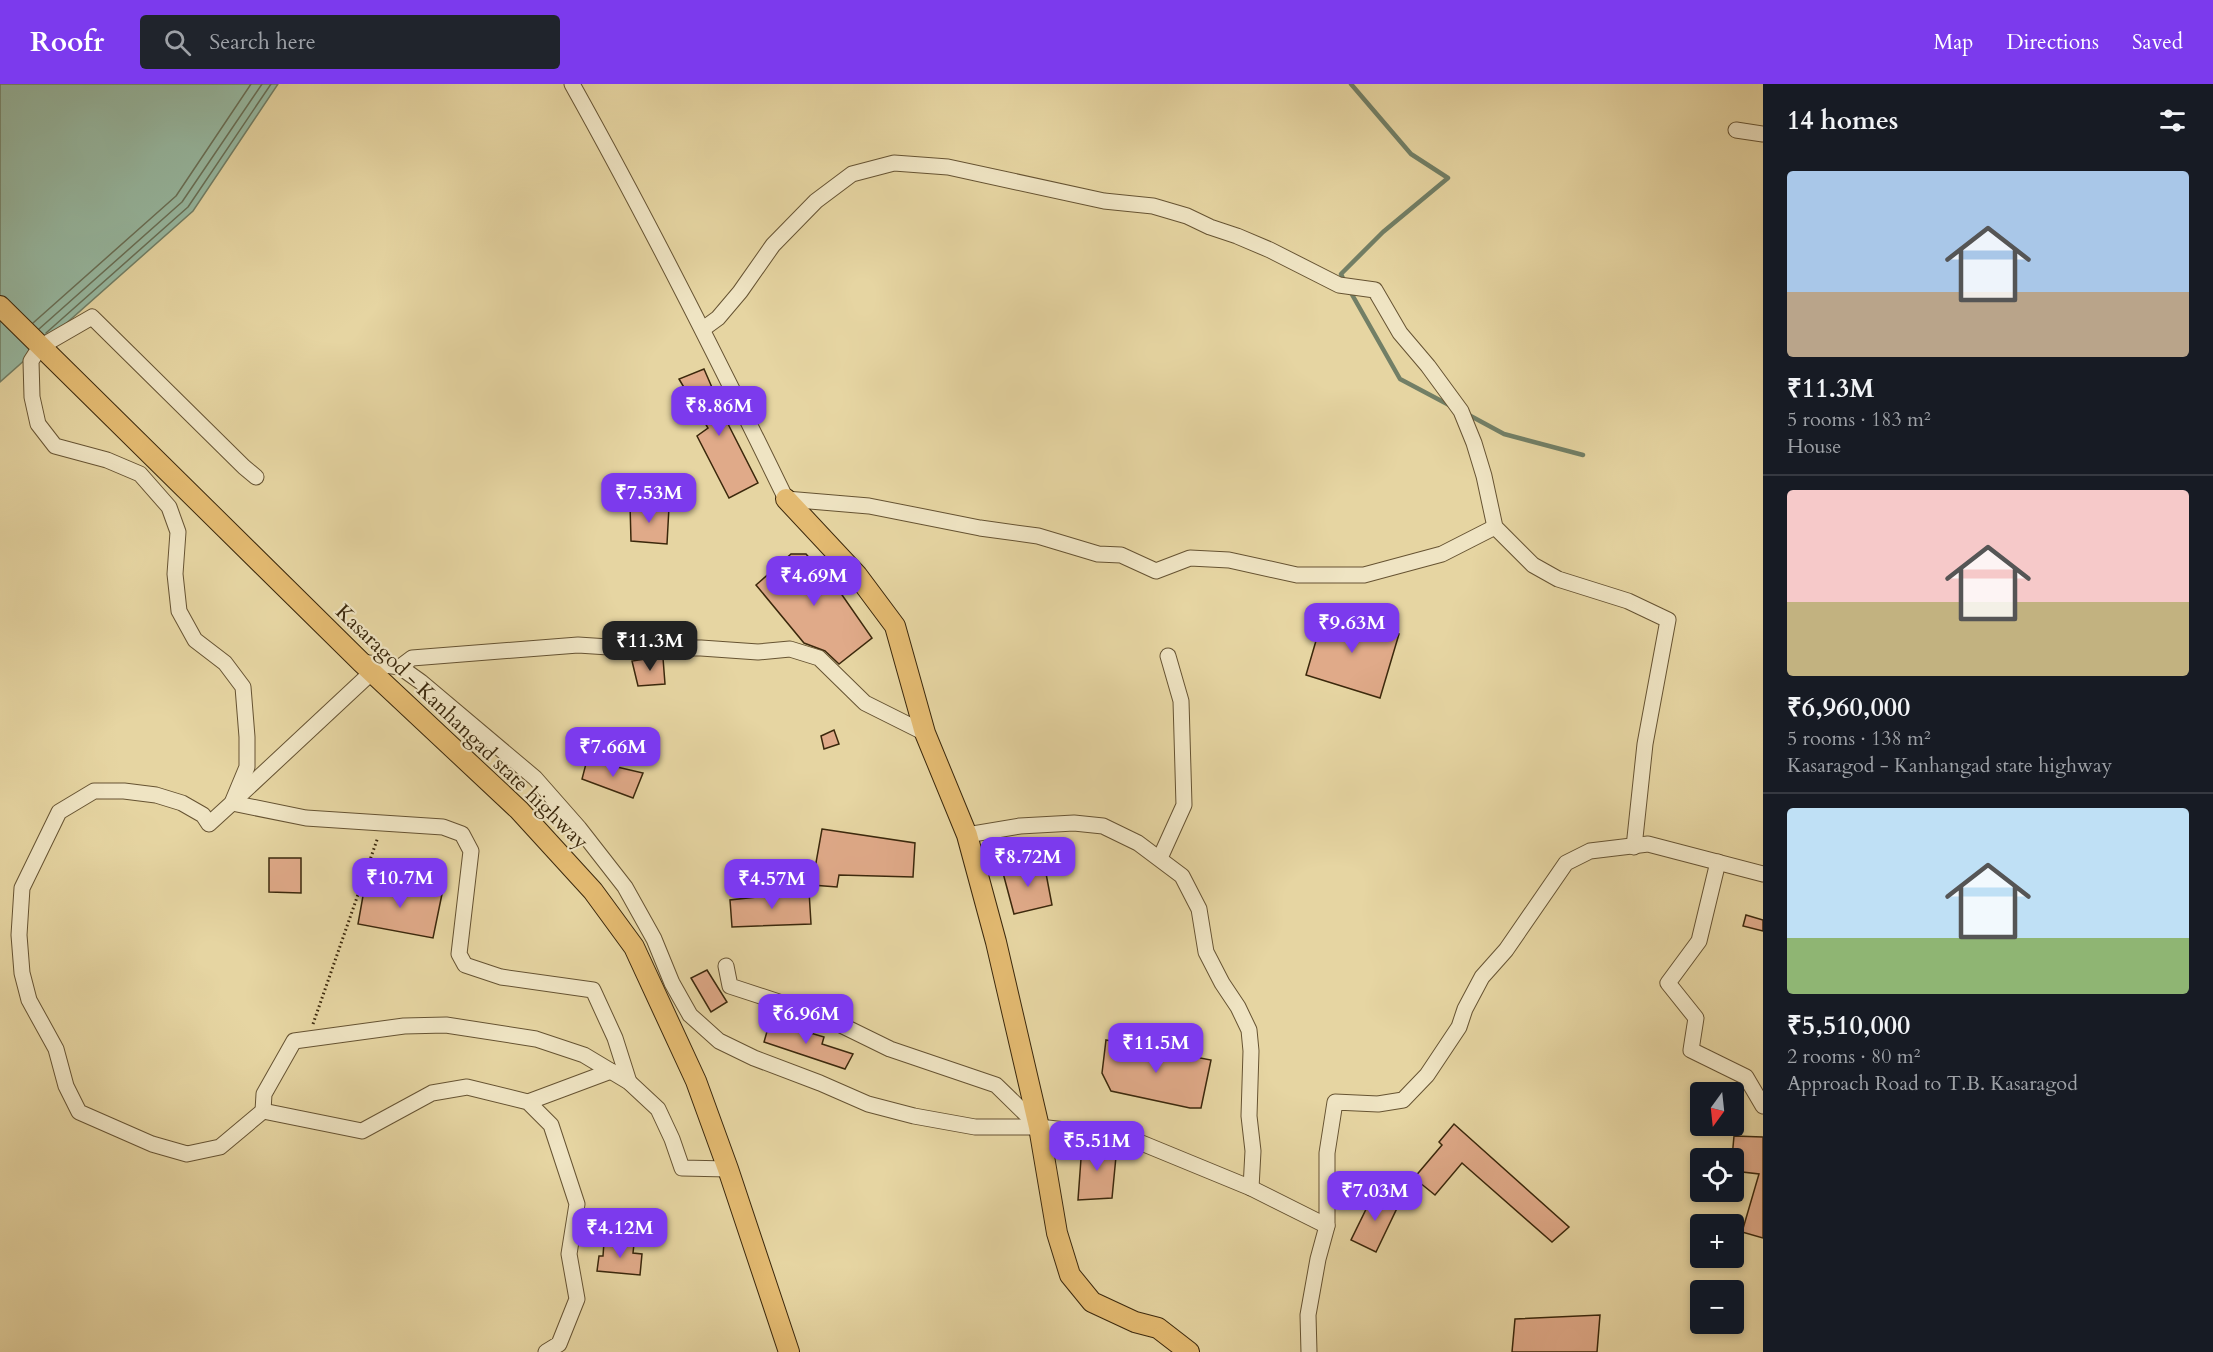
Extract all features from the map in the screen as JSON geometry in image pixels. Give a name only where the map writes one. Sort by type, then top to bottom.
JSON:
[{"type":"main road","name":"Kasaragod - Kanhangad state highway","points":[[0,306],[366,667],[519,810],[593,891],[634,947],[696,1081],[789,1352]]},
{"type":"main road","points":[[786,498],[857,575],[895,626],[925,733],[967,835],[996,942],[1040,1127],[1057,1233],[1070,1275],[1092,1302],[1135,1322],[1158,1328],[1189,1352]]},
{"type":"street","points":[[572,84],[703,328],[786,498],[869,506],[980,528],[1038,536],[1098,554],[1121,555],[1156,571],[1190,558],[1229,560],[1297,575],[1364,575],[1442,554],[1495,527]]},
{"type":"street","points":[[1736,130],[1763,134]]},
{"type":"street","points":[[703,328],[718,318],[740,292],[773,245],[816,201],[852,174],[894,163],[948,167],[1104,201],[1153,206],[1187,216],[1210,227],[1248,240],[1339,285],[1375,290],[1400,333],[1461,411],[1484,476],[1495,527],[1533,565],[1558,579],[1628,601],[1668,620],[1645,744],[1634,847]]},
{"type":"street","points":[[232,802],[247,767],[243,687],[225,663],[195,640],[179,611],[175,574],[178,532],[169,507],[140,474],[107,460],[55,446],[39,424],[32,397],[31,361],[40,347],[92,317],[256,477]]},
{"type":"street","points":[[400,667],[412,658],[578,645],[758,652],[790,649],[819,658],[866,703],[925,733]]},
{"type":"street","points":[[1160,858],[1184,804],[1181,701],[1168,656]]},
{"type":"street","points":[[728,1169],[682,1168],[672,1138],[658,1109],[629,1082],[584,1055],[536,1040],[446,1025],[404,1026],[294,1041],[264,1094],[263,1111],[220,1147],[187,1154],[152,1144],[79,1112],[66,1086],[56,1049],[29,1000],[22,973],[19,935],[22,888],[59,812],[94,791],[124,791],[156,795],[182,803],[203,815],[209,824],[366,667],[400,667],[535,778],[579,828],[625,887],[654,939],[672,983],[690,1015],[718,1041],[868,1104],[914,1116],[975,1127],[1040,1127],[1127,1137],[1251,1188],[1327,1226]]},
{"type":"street","points":[[232,802],[306,818],[443,827],[462,834],[471,851],[459,954],[465,965],[501,977],[593,990],[615,1038],[629,1082]]},
{"type":"street","points":[[967,835],[1020,826],[1074,823],[1103,826],[1138,843],[1182,876],[1199,909],[1206,952],[1249,1030],[1251,1052],[1249,1116],[1253,1151],[1251,1188]]},
{"type":"street","points":[[1309,1352],[1308,1315],[1318,1259],[1327,1226],[1328,1153],[1335,1102],[1378,1104],[1403,1100],[1428,1075],[1459,1027],[1465,1009],[1482,977],[1506,950],[1566,862],[1590,851],[1648,844],[1763,874]]},
{"type":"street","points":[[1718,862],[1699,941],[1668,983],[1696,1018],[1691,1050],[1746,1077],[1763,1106]]},
{"type":"street","points":[[726,966],[730,986],[841,1025],[890,1049],[996,1085],[1040,1127]]},
{"type":"street","points":[[528,1102],[611,1071]]},
{"type":"street","points":[[263,1111],[362,1131],[432,1093],[466,1088],[528,1102],[551,1125],[577,1203],[569,1254],[577,1299],[559,1344],[546,1352]]},
{"type":"path","points":[[308,1039],[382,824]]},
{"type":"water","points":[[0,84],[278,84],[193,211],[0,382]]},
{"type":"building","points":[[704,369],[727,422],[758,483],[729,498],[697,436],[708,428],[679,379]]},
{"type":"building","points":[[630,504],[669,507],[667,544],[631,541]]},
{"type":"building","points":[[791,554],[806,554],[840,592],[872,638],[839,664],[825,651],[804,643],[756,585]]},
{"type":"building","points":[[1325,610],[1399,634],[1380,698],[1306,675]]},
{"type":"building","points":[[663,658],[665,684],[638,686],[632,661]]},
{"type":"building","points":[[834,730],[839,744],[824,749],[821,736]]},
{"type":"building","points":[[587,760],[643,773],[633,798],[582,779]]},
{"type":"building","points":[[822,829],[915,843],[913,877],[839,875],[837,887],[812,885]]},
{"type":"building","points":[[269,858],[301,858],[301,893],[269,892]]},
{"type":"building","points":[[1044,863],[1052,905],[1014,914],[1003,873]]},
{"type":"building","points":[[366,879],[442,894],[433,938],[358,924]]},
{"type":"building","points":[[809,891],[811,924],[732,927],[730,900]]},
{"type":"building","points":[[1746,915],[1763,920],[1763,931],[1743,926]]},
{"type":"building","points":[[707,970],[727,1002],[711,1012],[691,978]]},
{"type":"building","points":[[770,1021],[824,1037],[822,1044],[853,1054],[845,1069],[764,1042]]},
{"type":"building","points":[[1106,1040],[1211,1060],[1201,1108],[1190,1108],[1111,1091],[1102,1073]]},
{"type":"building","points":[[1454,1124],[1569,1227],[1552,1242],[1462,1163],[1435,1195],[1414,1178],[1442,1145],[1439,1142]]},
{"type":"building","points":[[1734,1136],[1763,1137],[1763,1238],[1744,1233],[1744,1225],[1759,1174],[1744,1172],[1744,1148],[1733,1148]]},
{"type":"building","points":[[1082,1145],[1117,1146],[1112,1198],[1078,1200]]},
{"type":"building","points":[[1375,1191],[1399,1204],[1376,1252],[1351,1240]]},
{"type":"building","points":[[604,1242],[634,1244],[633,1253],[642,1254],[640,1275],[597,1271],[599,1256],[603,1256]]},
{"type":"building","points":[[1600,1315],[1597,1352],[1512,1352],[1515,1319]]},
{"type":"waterway","points":[[1344,281],[1341,274],[1383,232],[1448,178],[1411,154],[1351,84]]},
{"type":"waterway","points":[[1350,291],[1400,379],[1449,405]]},
{"type":"waterway","points":[[1467,414],[1504,434],[1583,455]]}]
